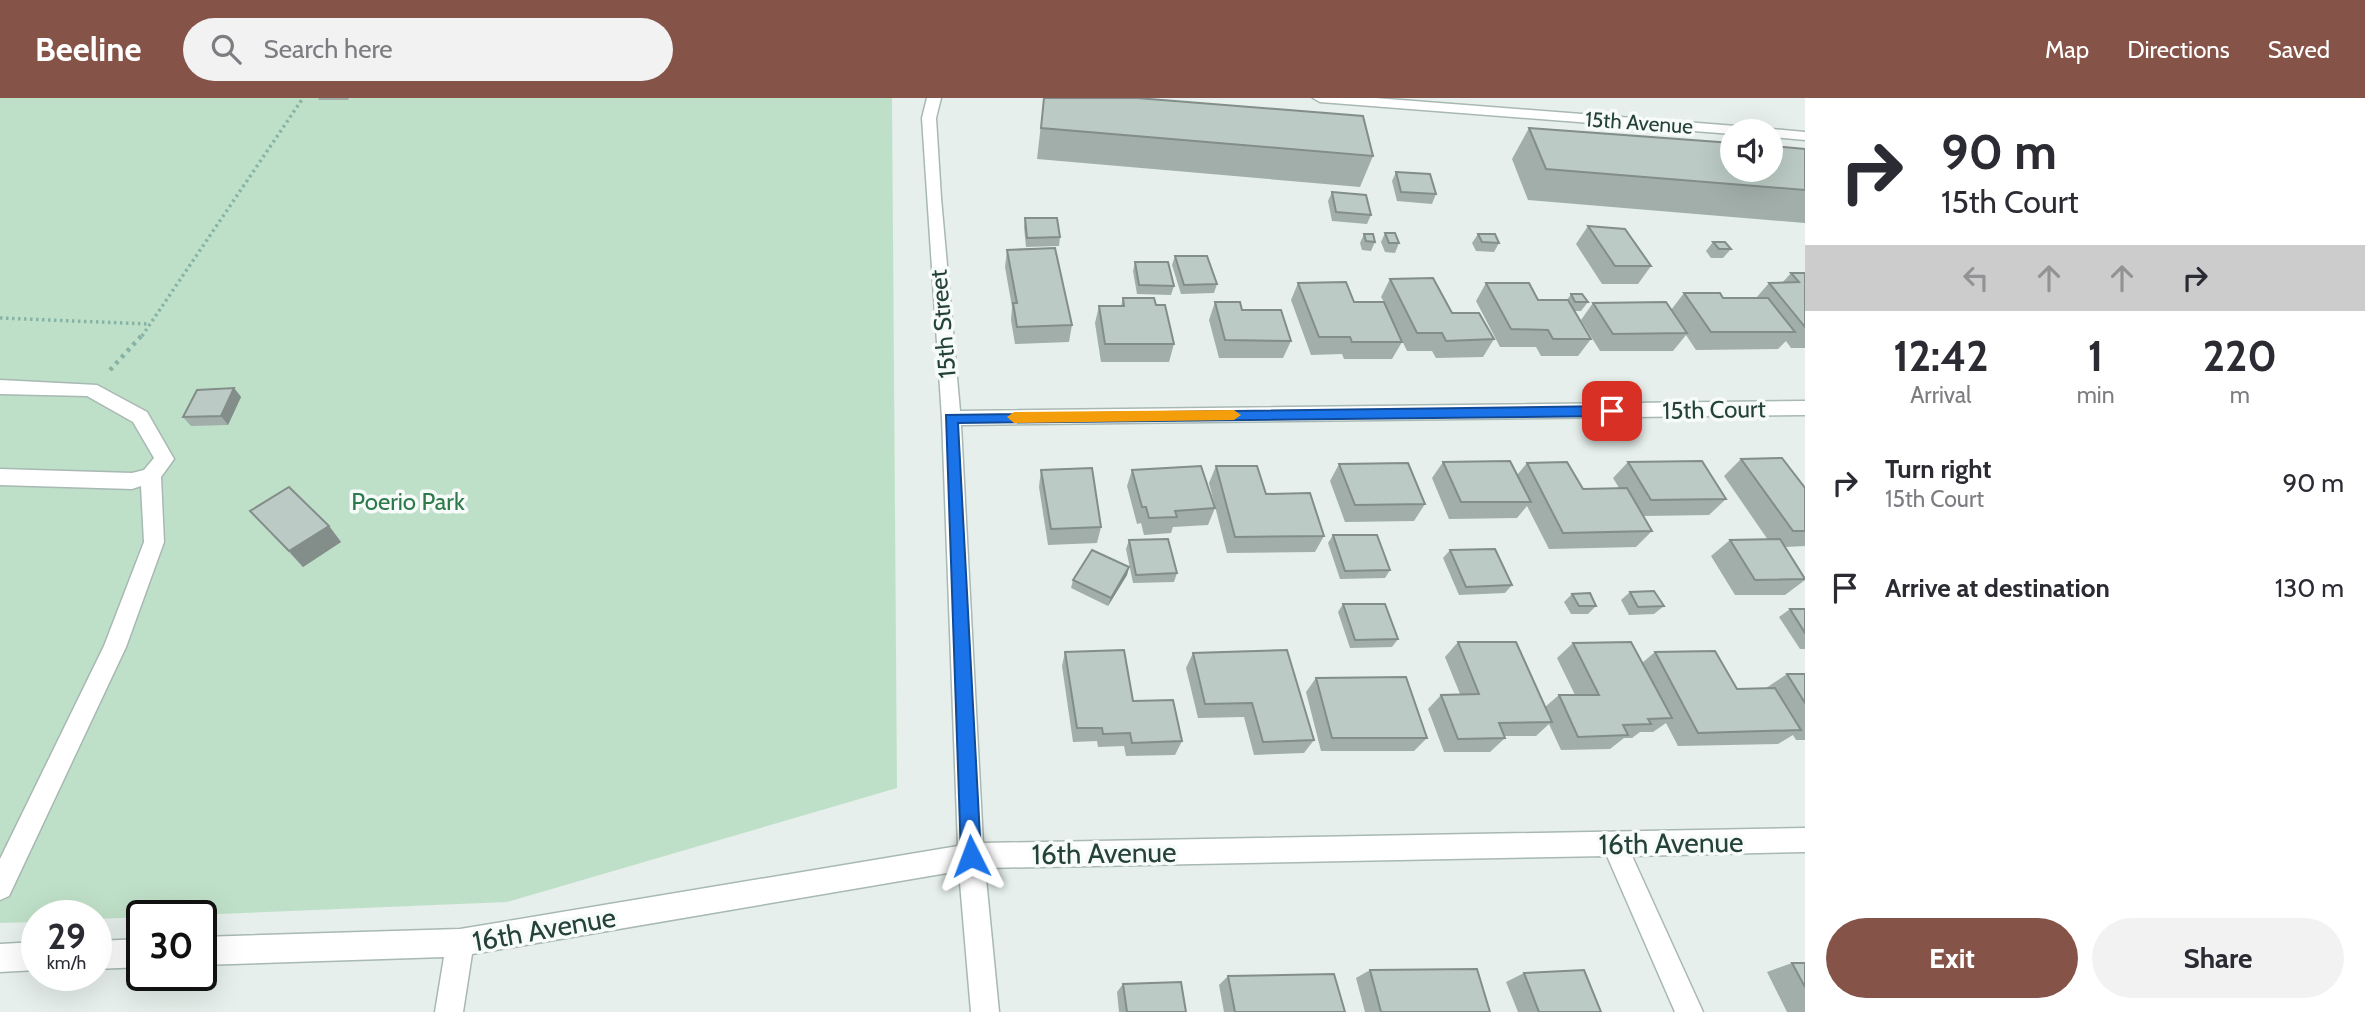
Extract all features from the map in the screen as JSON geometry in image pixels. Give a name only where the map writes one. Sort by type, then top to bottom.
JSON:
[{"type":"street","name":"15th Street","points":[[934,98],[929,118],[933,198],[951,418],[971,856],[985,1012]]},
{"type":"street","name":"15th Avenue","points":[[1320,98],[1720,129]]},
{"type":"street","points":[[1783,134],[1805,136]]},
{"type":"street","points":[[0,387],[90,390],[140,417],[164,459],[152,476],[154,542],[115,646],[0,887]]},
{"type":"street","name":"15th Court","points":[[951,418],[1805,408]]},
{"type":"street","points":[[0,477],[132,481],[152,476]]},
{"type":"street","name":"16th Avenue","points":[[217,951],[460,943],[971,856],[1805,840]]},
{"type":"street","points":[[1614,844],[1689,1012]]},
{"type":"street","points":[[449,1012],[460,943]]},
{"type":"street","points":[[0,958],[21,957]]},
{"type":"path","points":[[90,390],[136,345],[303,98]]},
{"type":"path","points":[[0,318],[149,324]]},
{"type":"green space","name":"Poerio Park","points":[[0,98],[892,98],[897,788],[507,902],[217,914],[217,900],[126,900],[126,918],[112,918],[112,900],[21,900],[21,922],[0,923]]},
{"type":"building","points":[[1044,98],[1137,98],[1363,116],[1373,156],[1041,128]]},
{"type":"building","points":[[1529,128],[1720,142],[1720,182],[1783,182],[1783,147],[1805,149],[1805,190],[1546,169]]},
{"type":"building","points":[[1396,172],[1430,174],[1436,194],[1401,192]]},
{"type":"building","points":[[1332,192],[1366,195],[1371,215],[1336,212]]},
{"type":"building","points":[[1025,218],[1057,218],[1060,237],[1027,238]]},
{"type":"building","points":[[1588,226],[1625,229],[1651,266],[1615,266]]},
{"type":"building","points":[[1385,233],[1395,233],[1399,243],[1389,243]]},
{"type":"building","points":[[1364,234],[1373,234],[1375,242],[1366,241]]},
{"type":"building","points":[[1478,234],[1495,234],[1499,243],[1482,242]]},
{"type":"building","points":[[1713,242],[1725,242],[1731,249],[1719,249]]},
{"type":"building","points":[[1055,248],[1072,325],[1017,327],[1013,303],[1017,303],[1007,250]]},
{"type":"building","points":[[1175,256],[1207,256],[1217,284],[1184,285]]},
{"type":"building","points":[[1135,262],[1168,262],[1174,286],[1139,285]]},
{"type":"building","points":[[1791,273],[1805,273],[1805,327],[1769,283],[1799,282]]},
{"type":"building","points":[[1433,278],[1452,313],[1479,313],[1494,339],[1446,341],[1442,333],[1417,333],[1390,279]]},
{"type":"building","points":[[1346,282],[1354,302],[1384,302],[1402,342],[1352,342],[1350,337],[1319,337],[1298,283]]},
{"type":"building","points":[[1486,283],[1529,283],[1538,300],[1568,300],[1591,339],[1553,339],[1548,330],[1511,329]]},
{"type":"building","points":[[1684,293],[1720,293],[1723,298],[1768,298],[1795,332],[1711,332]]},
{"type":"building","points":[[1571,294],[1582,294],[1588,302],[1575,302]]},
{"type":"building","points":[[1123,298],[1154,298],[1156,305],[1165,305],[1174,344],[1105,344],[1099,306],[1124,306]]},
{"type":"building","points":[[1215,302],[1240,302],[1242,310],[1281,310],[1291,341],[1225,340]]},
{"type":"building","points":[[1666,302],[1687,333],[1613,334],[1593,303]]},
{"type":"building","points":[[234,388],[221,416],[183,417],[197,390]]},
{"type":"building","points":[[1782,458],[1805,488],[1805,531],[1793,531],[1741,459]]},
{"type":"building","points":[[1510,461],[1531,502],[1461,502],[1443,462]]},
{"type":"building","points":[[1702,461],[1726,499],[1651,500],[1628,462]]},
{"type":"building","points":[[1567,462],[1583,489],[1627,488],[1652,531],[1563,533],[1527,463]]},
{"type":"building","points":[[1408,463],[1425,504],[1355,505],[1339,464]]},
{"type":"building","points":[[1201,466],[1215,508],[1175,511],[1177,517],[1149,518],[1146,507],[1142,507],[1132,470]]},
{"type":"building","points":[[1216,466],[1257,466],[1266,494],[1310,493],[1324,536],[1235,537]]},
{"type":"building","points":[[1092,468],[1101,527],[1051,529],[1041,470]]},
{"type":"building","points":[[289,487],[329,526],[289,551],[250,511]]},
{"type":"building","points":[[1333,535],[1377,535],[1390,570],[1345,571]]},
{"type":"building","points":[[1168,539],[1177,573],[1136,575],[1129,540]]},
{"type":"building","points":[[1780,539],[1805,579],[1755,580],[1730,540]]},
{"type":"building","points":[[1495,549],[1512,585],[1466,587],[1450,550]]},
{"type":"building","points":[[1092,550],[1129,567],[1111,598],[1073,580]]},
{"type":"building","points":[[1654,591],[1664,606],[1638,607],[1630,592]]},
{"type":"building","points":[[1590,593],[1596,606],[1579,606],[1572,594]]},
{"type":"building","points":[[1343,604],[1385,604],[1398,639],[1355,640]]},
{"type":"building","points":[[1790,609],[1805,609],[1805,633]]},
{"type":"building","points":[[1458,642],[1516,642],[1552,722],[1499,723],[1505,738],[1458,739],[1441,695],[1479,694]]},
{"type":"building","points":[[1631,642],[1672,718],[1648,719],[1651,724],[1623,725],[1628,735],[1578,737],[1559,695],[1599,695],[1573,643]]},
{"type":"building","points":[[1124,650],[1133,701],[1173,700],[1182,741],[1132,743],[1130,733],[1103,734],[1102,728],[1077,728],[1065,652]]},
{"type":"building","points":[[1287,650],[1314,740],[1263,742],[1252,703],[1205,704],[1193,653]]},
{"type":"building","points":[[1715,651],[1737,689],[1775,688],[1801,730],[1698,733],[1655,652]]},
{"type":"building","points":[[1787,674],[1805,674],[1805,703]]},
{"type":"building","points":[[1406,677],[1427,738],[1332,738],[1316,678]]},
{"type":"building","points":[[1792,963],[1805,963],[1805,987]]},
{"type":"building","points":[[1477,969],[1490,1012],[1381,1012],[1370,970]]},
{"type":"building","points":[[1584,970],[1601,1012],[1539,1012],[1524,973]]},
{"type":"building","points":[[1334,974],[1345,1012],[1235,1012],[1228,976]]},
{"type":"building","points":[[1181,982],[1186,1012],[1127,1012],[1123,984]]},
{"type":"slow traffic","points":[[1014,417],[1234,415]]},
{"type":"route","points":[[971,856],[951,418],[1612,411]]}]
